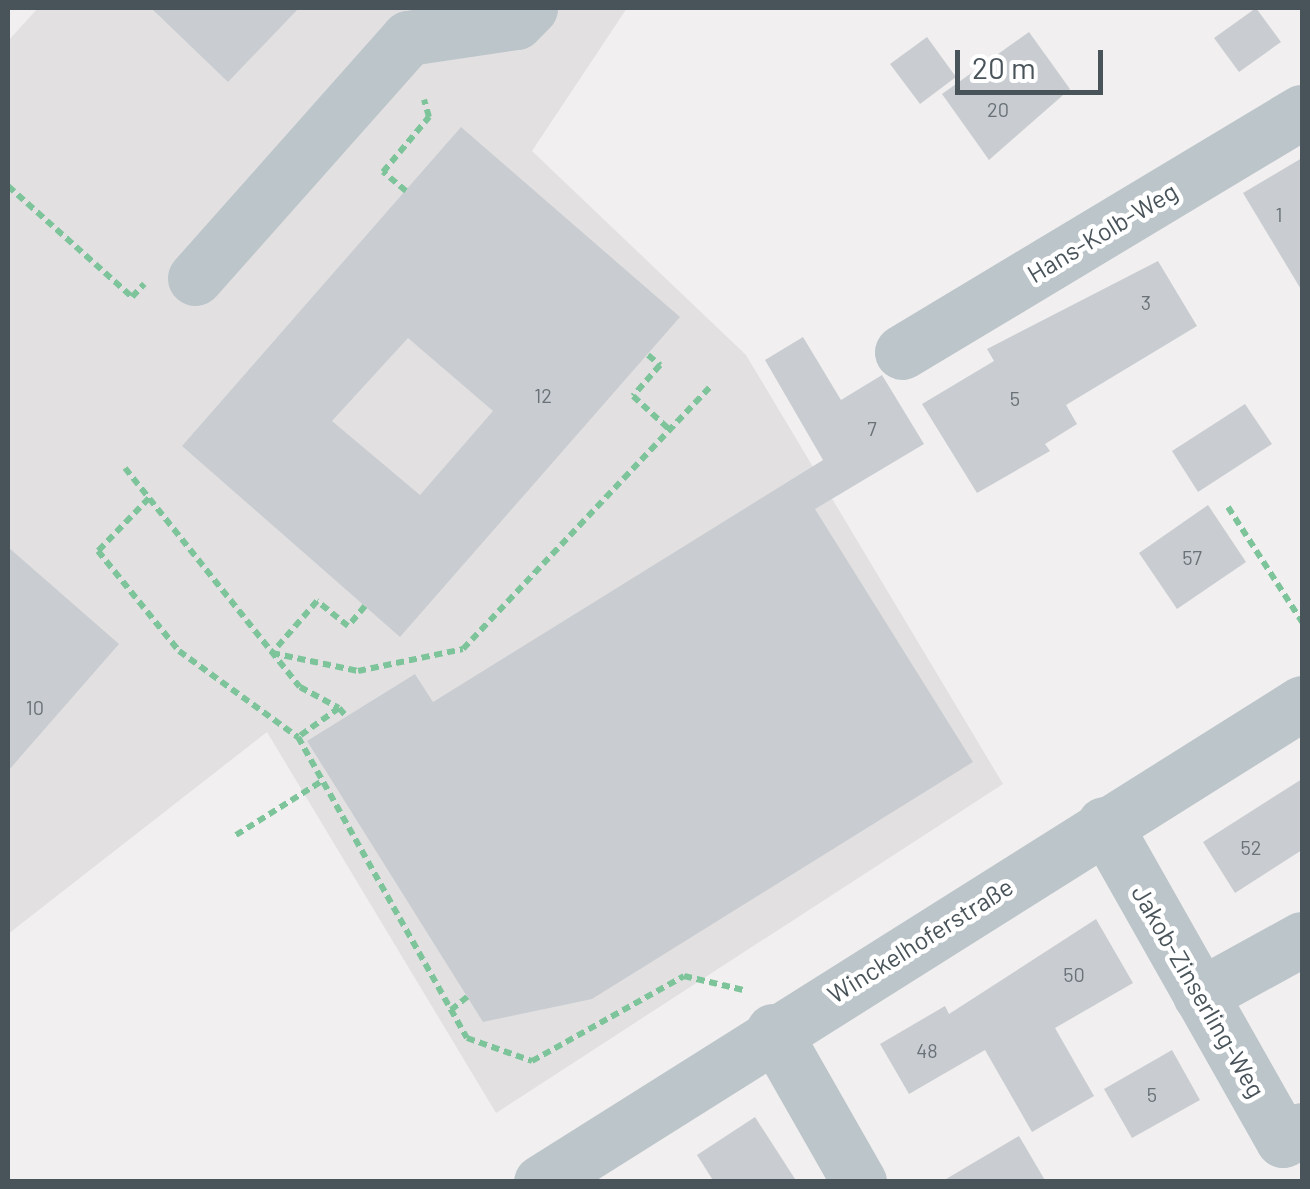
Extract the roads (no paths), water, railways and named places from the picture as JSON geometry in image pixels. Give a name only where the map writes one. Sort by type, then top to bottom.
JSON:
[{"type":"street","points":[[196,278],[408,38],[516,22],[530,8]]},
{"type":"street","name":"Hans-Kolb-Weg","points":[[902,352],[1302,112]]},
{"type":"street","name":"Winckelhoferstraße","points":[[542,1182],[762,1012],[1104,824],[1302,703]]},
{"type":"street","name":"Jakob-Zinserling-Weg","points":[[1104,824],[1284,1140],[1302,1130]]},
{"type":"street","points":[[1200,996],[1302,939]]},
{"type":"street","points":[[762,1012],[859,1182]]}]
